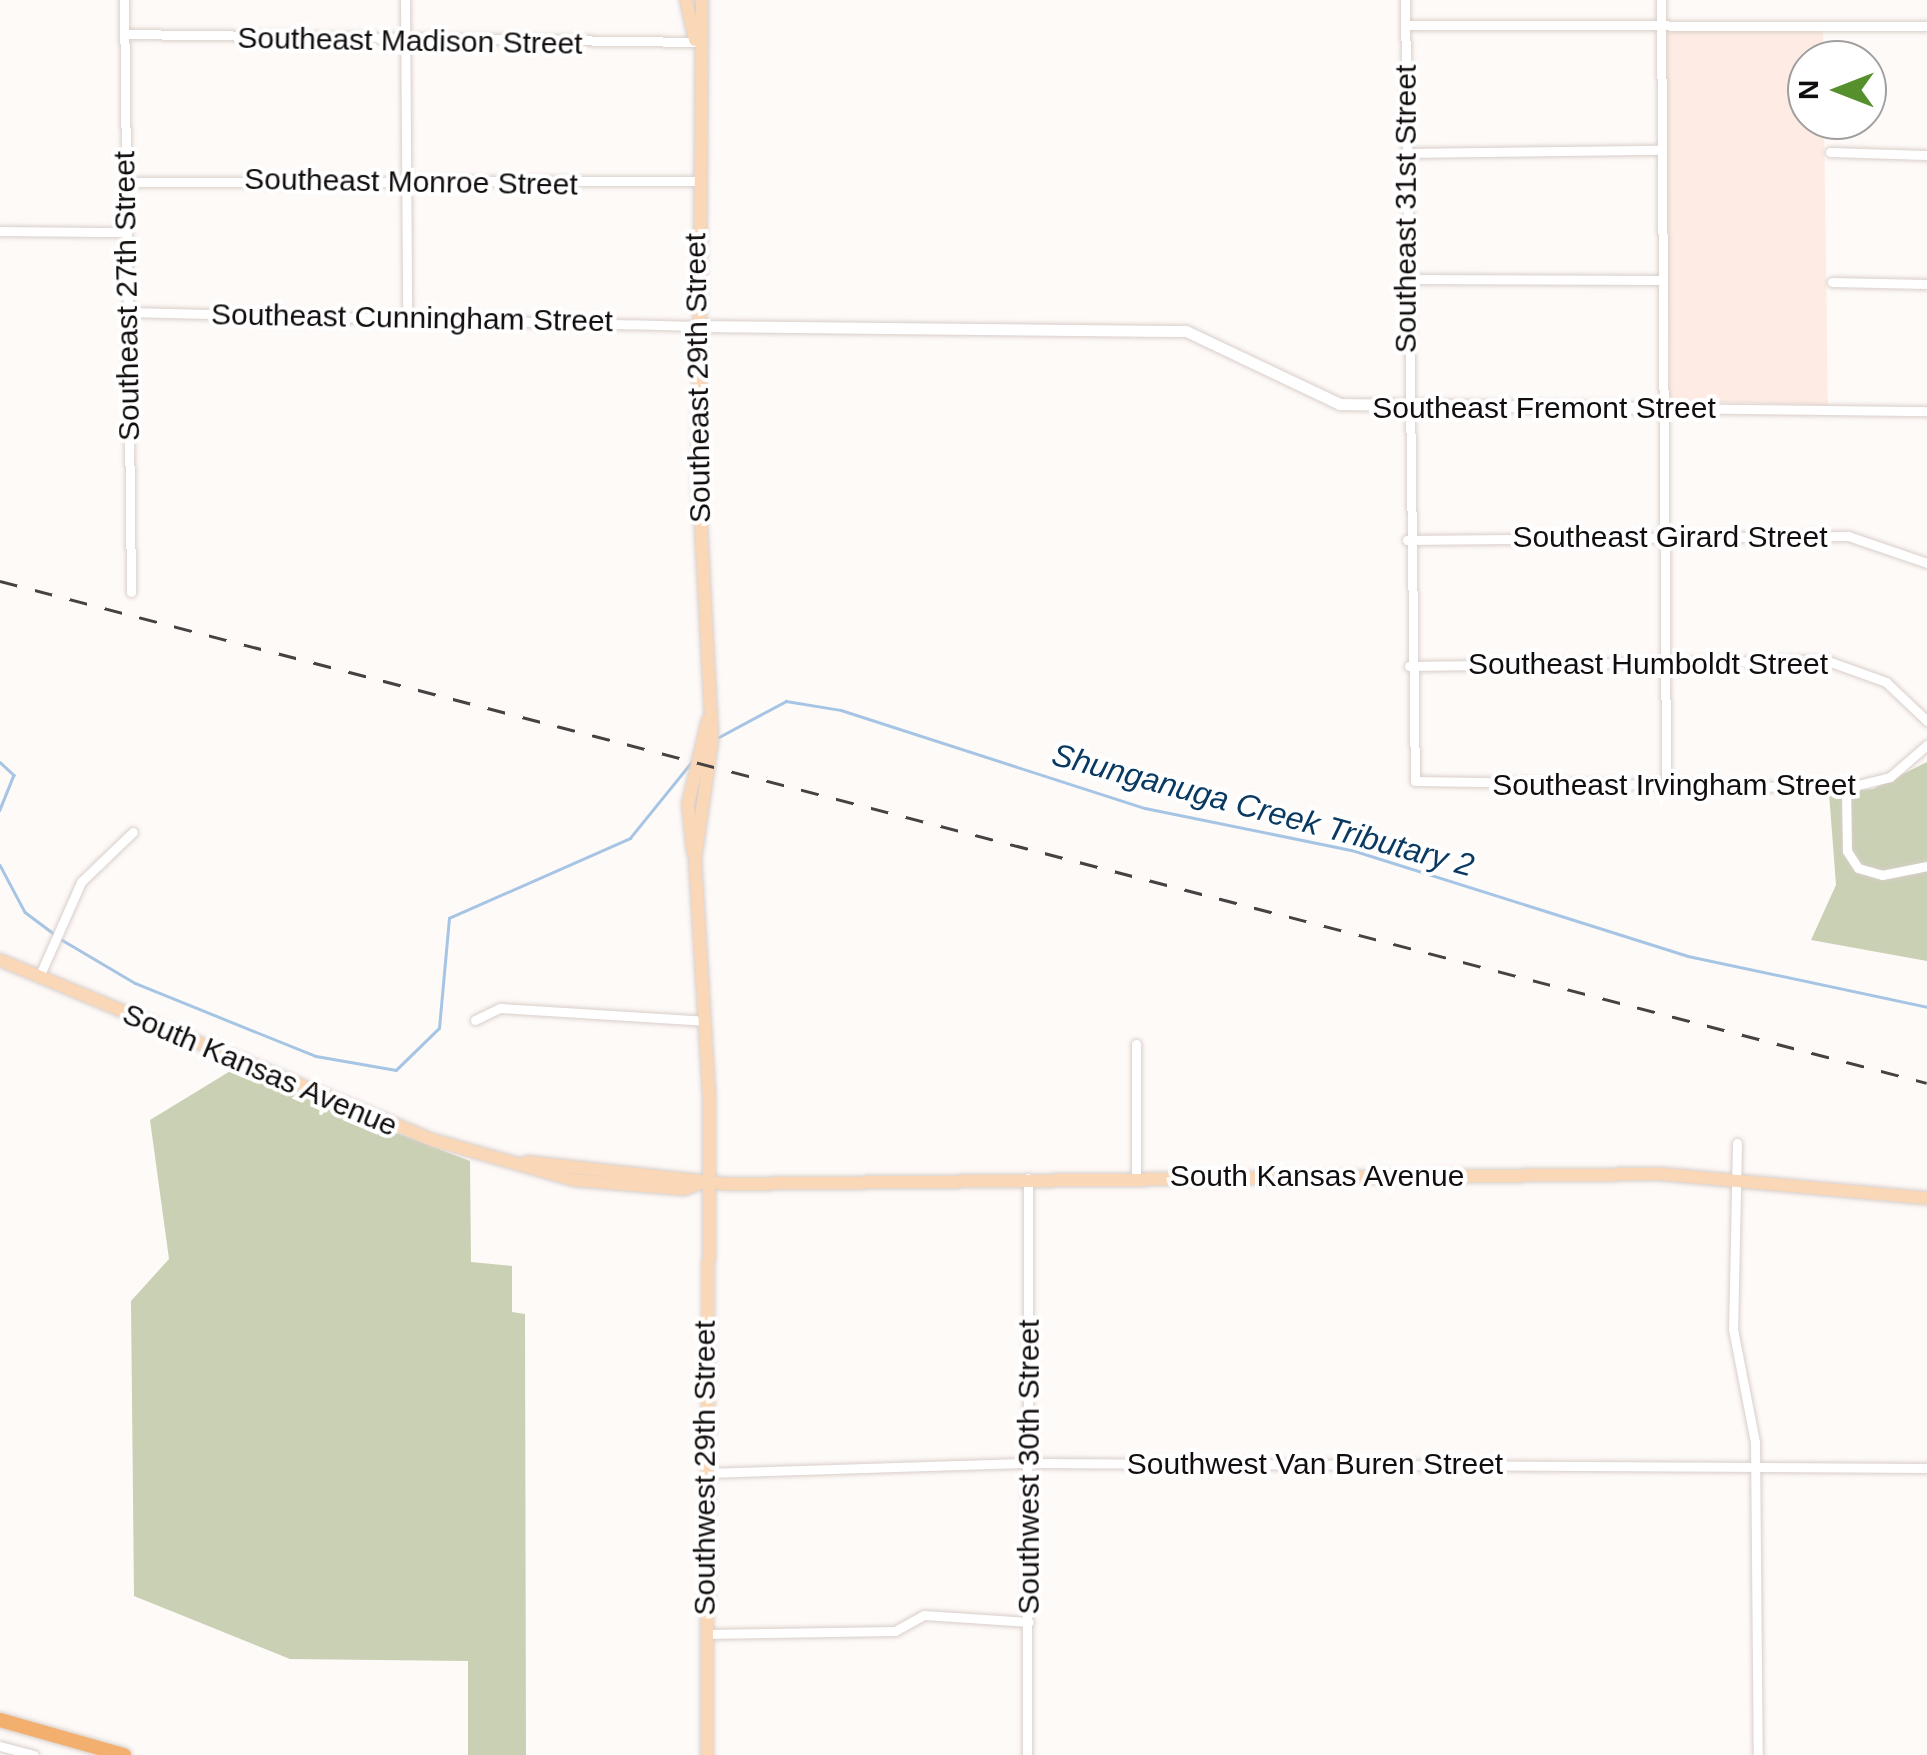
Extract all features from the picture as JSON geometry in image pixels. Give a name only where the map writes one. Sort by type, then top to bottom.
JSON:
[{"type":"main road","name":"Southeast 29th Street","points":[[686,0],[696,42]]},
{"type":"main road","name":"Southeast 29th Street","points":[[702,0],[696,42],[696,181],[710,713],[695,859],[704,1021],[706,1182]]},
{"type":"main road","name":"South Kansas Avenue","points":[[0,960],[399,1129],[527,1162],[706,1182],[1731,1178],[1927,1198]]},
{"type":"main road","name":"Southwest 29th Street","points":[[706,1182],[707,1755]]},
{"type":"main road","points":[[0,1720],[124,1755]]},
{"type":"street","name":"Southeast 27th Street","points":[[124,0],[131,592]]},
{"type":"street","points":[[405,0],[407,318]]},
{"type":"street","name":"Southeast 31st Street","points":[[1405,0],[1412,777]]},
{"type":"street","points":[[1661,0],[1666,784]]},
{"type":"street","points":[[1405,25],[1927,26]]},
{"type":"street","name":"Southeast Madison Street","points":[[124,34],[405,42],[696,42]]},
{"type":"street","points":[[1404,153],[1662,150]]},
{"type":"street","points":[[1830,152],[1927,155]]},
{"type":"street","name":"Southeast Monroe Street","points":[[126,182],[696,181]]},
{"type":"street","points":[[0,230],[126,232]]},
{"type":"street","points":[[1408,278],[1664,280]]},
{"type":"street","points":[[1832,282],[1927,284]]},
{"type":"street","name":"Southeast Cunningham Street","points":[[126,312],[698,326]]},
{"type":"street","name":"Southeast Fremont Street","points":[[698,326],[1186,331],[1320,397],[1407,410],[1927,410]]},
{"type":"street","name":"Southeast Girard Street","points":[[1407,540],[1859,536],[1927,564]]},
{"type":"street","name":"Southeast Humboldt Street","points":[[1409,666],[1840,662],[1886,682],[1927,720]]},
{"type":"street","name":"Southeast Irvingham Street","points":[[1412,777],[1427,787],[1666,784],[1846,788],[1890,777],[1927,745]]},
{"type":"street","points":[[1846,788],[1847,851],[1858,868],[1882,875],[1927,866]]},
{"type":"street","points":[[39,977],[92,868],[132,832]]},
{"type":"street","points":[[476,1020],[500,1008],[704,1021]]},
{"type":"street","points":[[1136,1044],[1136,1178]]},
{"type":"street","points":[[1737,1143],[1731,1178],[1734,1348],[1756,1467],[1758,1755]]},
{"type":"street","name":"Southwest 30th Street","points":[[1027,1755],[1028,1178]]},
{"type":"street","name":"Southwest Van Buren Street","points":[[704,1473],[1030,1464],[1927,1468]]},
{"type":"street","points":[[705,1634],[894,1631],[924,1615],[1029,1622]]},
{"type":"street","points":[[0,1746],[34,1755]]},
{"type":"shaded area","points":[[1673,28],[1823,30],[1823,40],[1787,40],[1787,140],[1824,140],[1828,405],[1670,401],[1665,35]]},
{"type":"green space","points":[[1927,762],[1927,961],[1811,940],[1836,885],[1829,793],[1873,789]]},
{"type":"green space","points":[[232,1070],[470,1161],[471,1262],[512,1266],[512,1312],[525,1314],[526,1755],[468,1755],[468,1661],[290,1659],[134,1596],[131,1301],[169,1259],[150,1120]]},
{"type":"waterway","name":"Shunganuga Creek Tributary 2","points":[[719,737],[786,701],[841,710],[1145,808],[1352,850],[1688,956],[1927,1007]]},
{"type":"waterway","name":"Shunganuga Creek Tributary 2","points":[[59,938],[135,983],[316,1056],[396,1070],[439,1028],[449,918],[630,838],[694,759]]},
{"type":"waterway","name":"Shunganuga Creek Tributary 2","points":[[0,762],[14,775],[0,810]]},
{"type":"waterway","name":"Shunganuga Creek Tributary 2","points":[[0,865],[25,912],[53,933]]},
{"type":"railway","points":[[0,581],[1927,1083]]}]
